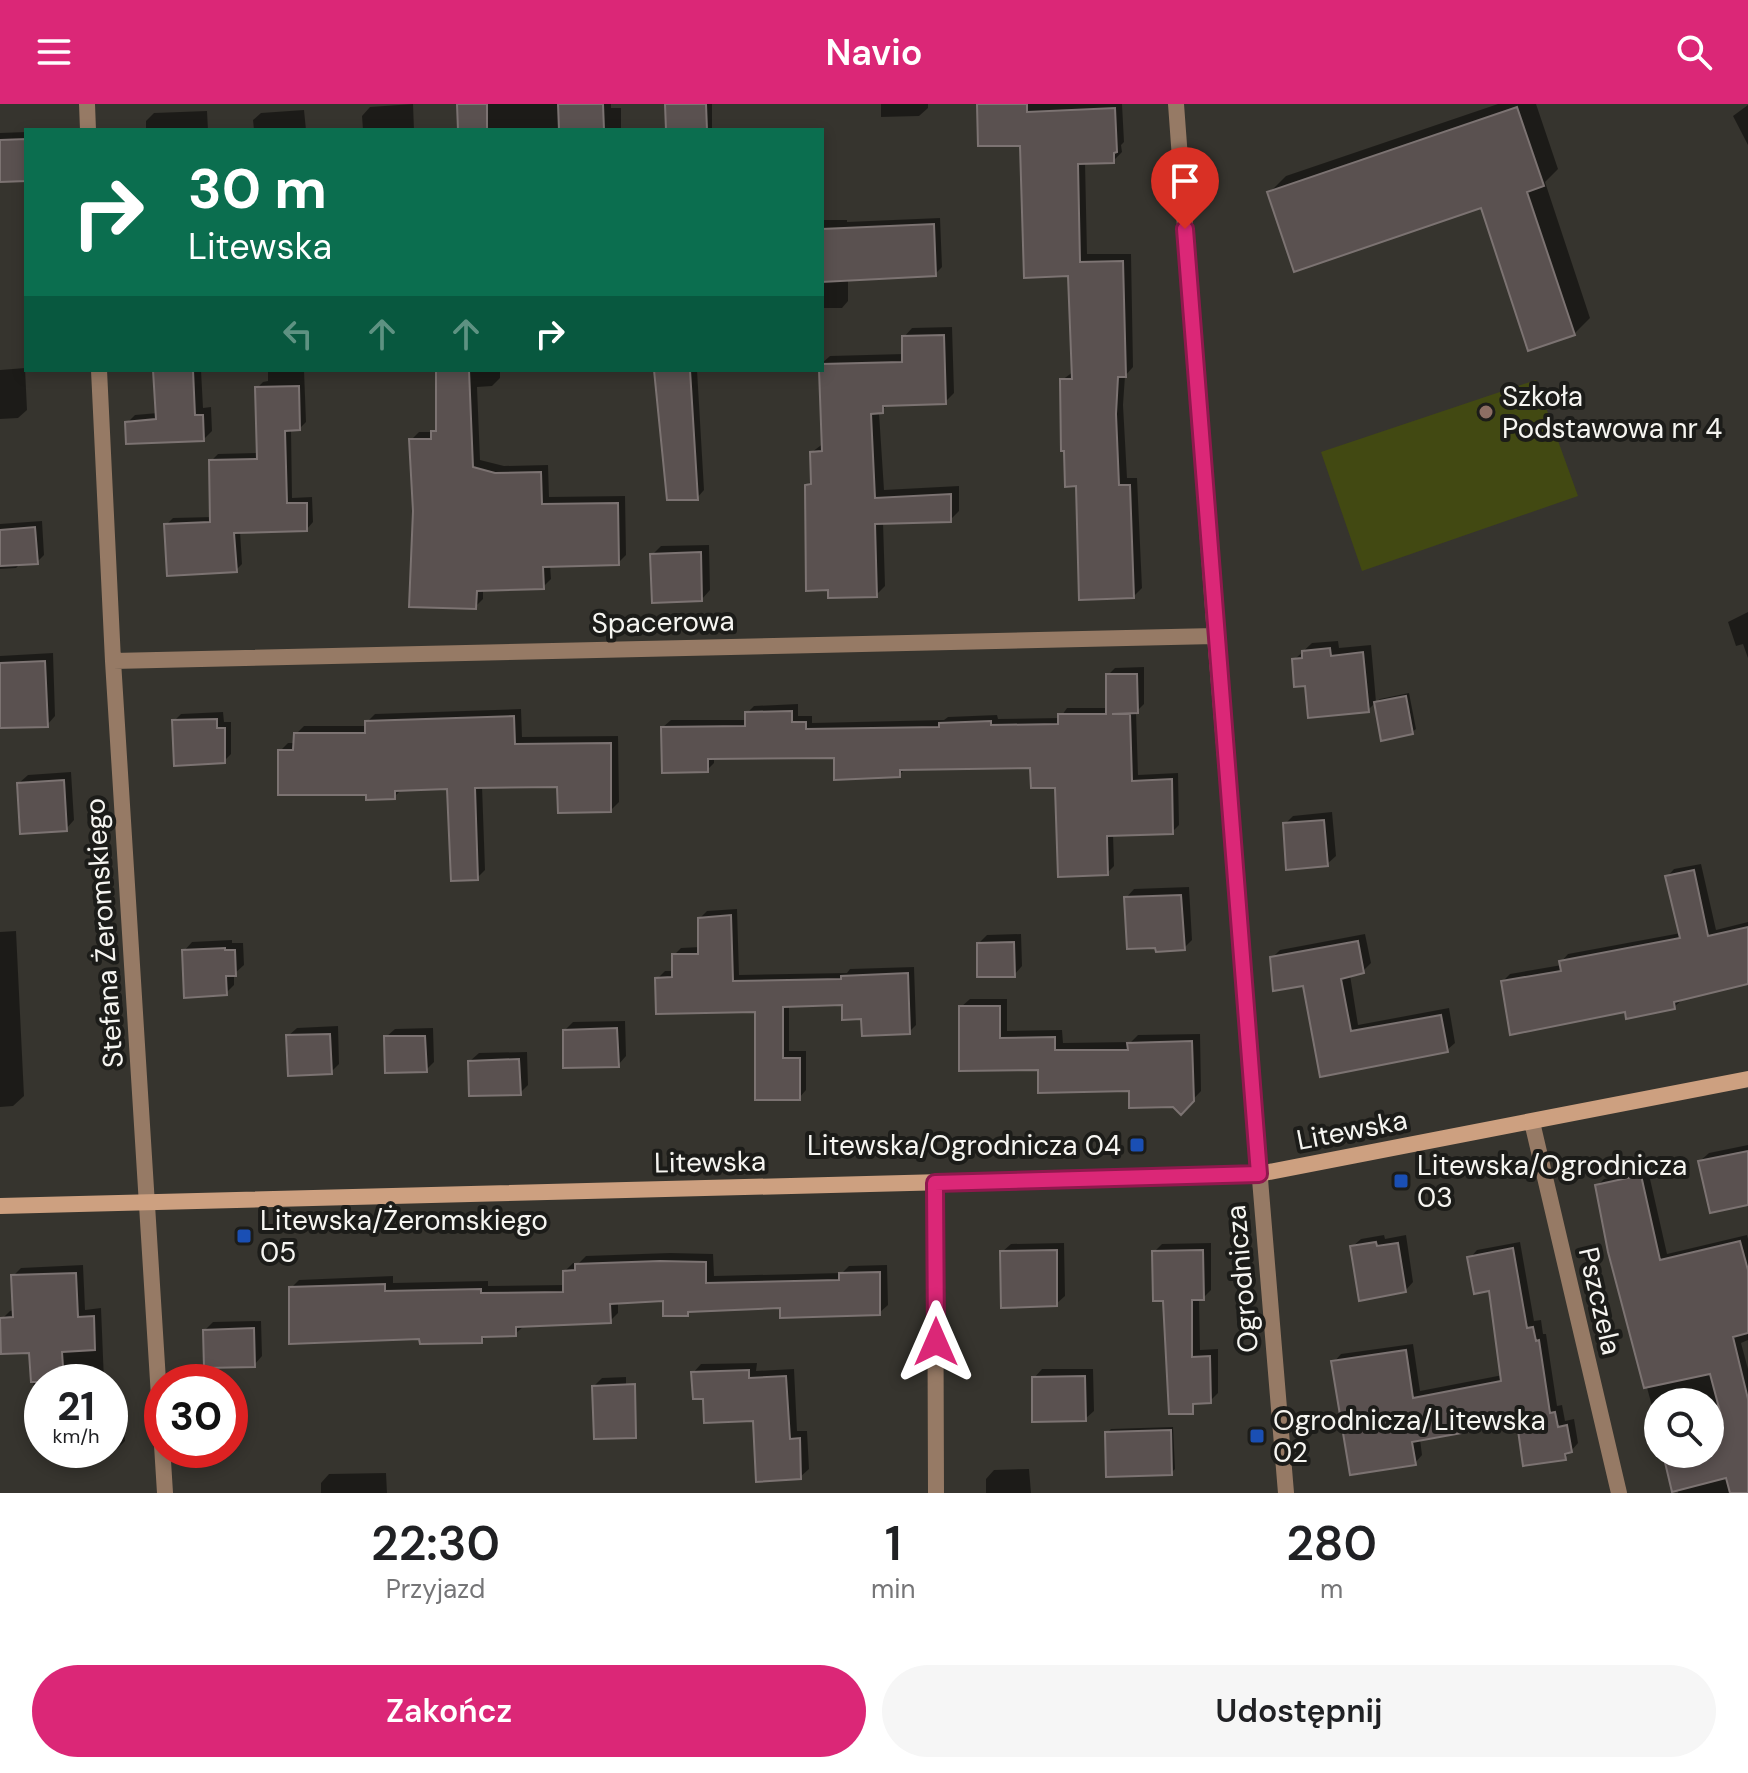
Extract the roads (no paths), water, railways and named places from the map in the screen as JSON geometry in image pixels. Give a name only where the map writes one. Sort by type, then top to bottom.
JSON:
[{"type":"main road","name":"Litewska","points":[[0,1206],[1259,1174],[1748,1079]]},
{"type":"street","points":[[87,104],[88,128]]},
{"type":"street","name":"Ogrodnicza","points":[[1176,104],[1215,636],[1286,1493]]},
{"type":"street","name":"Stefana Żeromskiego","points":[[99,372],[113,661],[165,1493]]},
{"type":"street","name":"Spacerowa","points":[[113,661],[1215,636]]},
{"type":"street","name":"Pszczela","points":[[1532,1122],[1619,1493]]},
{"type":"street","points":[[935,1183],[936,1493]]},
{"type":"place","name":"Szkoła Podstawowa nr 4","points":[[1486,412]]},
{"type":"place","name":"Litewska/Ogrodnicza 04","points":[[1137,1145]]},
{"type":"place","name":"Litewska/Ogrodnicza 03","points":[[1401,1181]]},
{"type":"place","name":"Litewska/Żeromskiego 05","points":[[244,1236]]},
{"type":"place","name":"Ogrodnicza/Litewska 02","points":[[1257,1436]]}]
